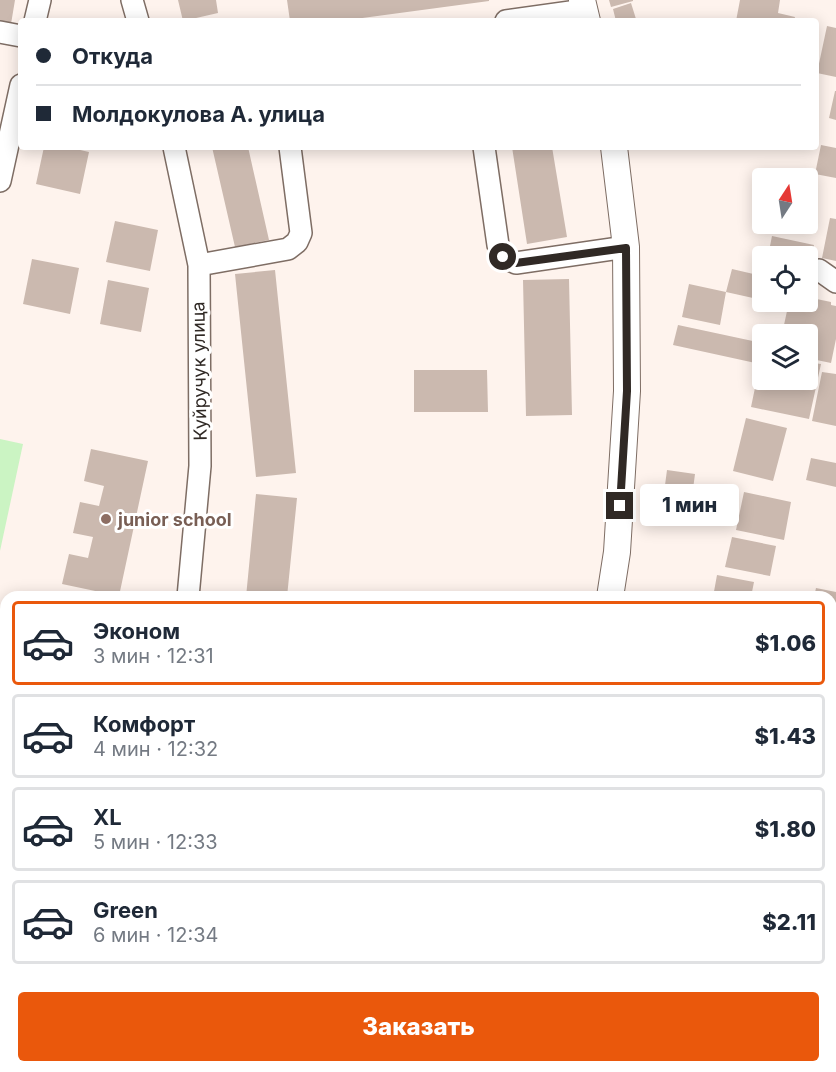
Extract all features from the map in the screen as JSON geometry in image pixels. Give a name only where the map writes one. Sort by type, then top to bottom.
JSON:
[{"type":"street","points":[[36,18],[40,0]]},
{"type":"street","points":[[132,0],[137,18]]},
{"type":"street","points":[[527,18],[584,10]]},
{"type":"street","points":[[0,32],[18,35]]},
{"type":"street","points":[[0,181],[18,99]]},
{"type":"street","name":"Куйручук улица","points":[[175,150],[199,265],[200,466],[190,591]]},
{"type":"street","points":[[199,265],[288,249],[297,242],[301,233],[290,150]]},
{"type":"street","points":[[484,150],[498,245],[503,257],[516,263],[626,248]]},
{"type":"street","points":[[611,591],[617,552],[627,391],[626,248],[614,150]]},
{"type":"green space","points":[[0,439],[23,444],[0,551]]},
{"type":"building","points":[[0,0],[15,0],[11,24],[0,22]]},
{"type":"building","points":[[178,0],[216,0],[218,13],[196,18],[182,18]]},
{"type":"building","points":[[287,0],[489,0],[362,18],[290,18]]},
{"type":"building","points":[[609,0],[633,0],[633,1],[611,7]]},
{"type":"building","points":[[740,0],[780,0],[778,13],[795,17],[795,18],[737,18]]},
{"type":"building","points":[[631,3],[636,18],[615,18],[613,9]]},
{"type":"building","points":[[827,26],[836,28],[836,77],[819,73]]},
{"type":"building","points":[[836,91],[836,120],[829,118]]},
{"type":"building","points":[[821,145],[836,148],[836,178],[818,175],[816,168]]},
{"type":"building","points":[[43,150],[89,152],[80,194],[36,184]]},
{"type":"building","points":[[213,150],[249,150],[269,240],[235,247]]},
{"type":"building","points":[[512,150],[552,150],[567,237],[527,244]]},
{"type":"building","points":[[830,218],[836,219],[836,261],[822,258]]},
{"type":"building","points":[[115,221],[158,230],[150,271],[106,262]]},
{"type":"building","points":[[772,236],[814,245],[814,246],[770,246]]},
{"type":"building","points":[[32,259],[79,268],[70,314],[23,304]]},
{"type":"building","points":[[732,269],[752,274],[752,298],[726,292]]},
{"type":"building","points":[[275,270],[296,473],[256,477],[235,274]]},
{"type":"building","points":[[569,279],[572,415],[526,416],[523,280]]},
{"type":"building","points":[[108,280],[149,288],[141,332],[100,324]]},
{"type":"building","points":[[689,284],[726,292],[720,325],[682,317]]},
{"type":"building","points":[[818,299],[831,302],[831,305],[836,306],[836,339],[831,363],[818,360],[818,324],[784,324],[787,312],[818,312]]},
{"type":"building","points":[[678,325],[752,341],[752,362],[673,345]]},
{"type":"building","points":[[414,370],[487,370],[488,412],[414,412]]},
{"type":"building","points":[[822,372],[836,374],[836,426],[812,421]]},
{"type":"building","points":[[755,390],[815,390],[809,419],[751,407]]},
{"type":"building","points":[[746,418],[787,428],[773,481],[733,471]]},
{"type":"building","name":"junior school","points":[[91,449],[148,461],[120,591],[95,591],[62,584],[69,554],[88,558],[93,537],[73,533],[80,502],[99,506],[104,486],[84,481]]},
{"type":"building","points":[[811,458],[836,463],[836,487],[806,480]]},
{"type":"building","points":[[667,470],[695,474],[690,512],[662,508]]},
{"type":"building","points":[[744,492],[791,502],[784,540],[736,530]]},
{"type":"building","points":[[256,494],[297,498],[288,591],[247,591]]},
{"type":"building","points":[[732,537],[776,546],[770,576],[725,567]]},
{"type":"building","points":[[717,575],[754,582],[752,591],[714,591]]},
{"type":"building","points":[[816,588],[831,591],[815,591]]},
{"type":"place","name":"junior school","points":[[106,519]]},
{"type":"route","points":[[503,257],[516,263],[626,248],[627,391],[620,506]]}]
